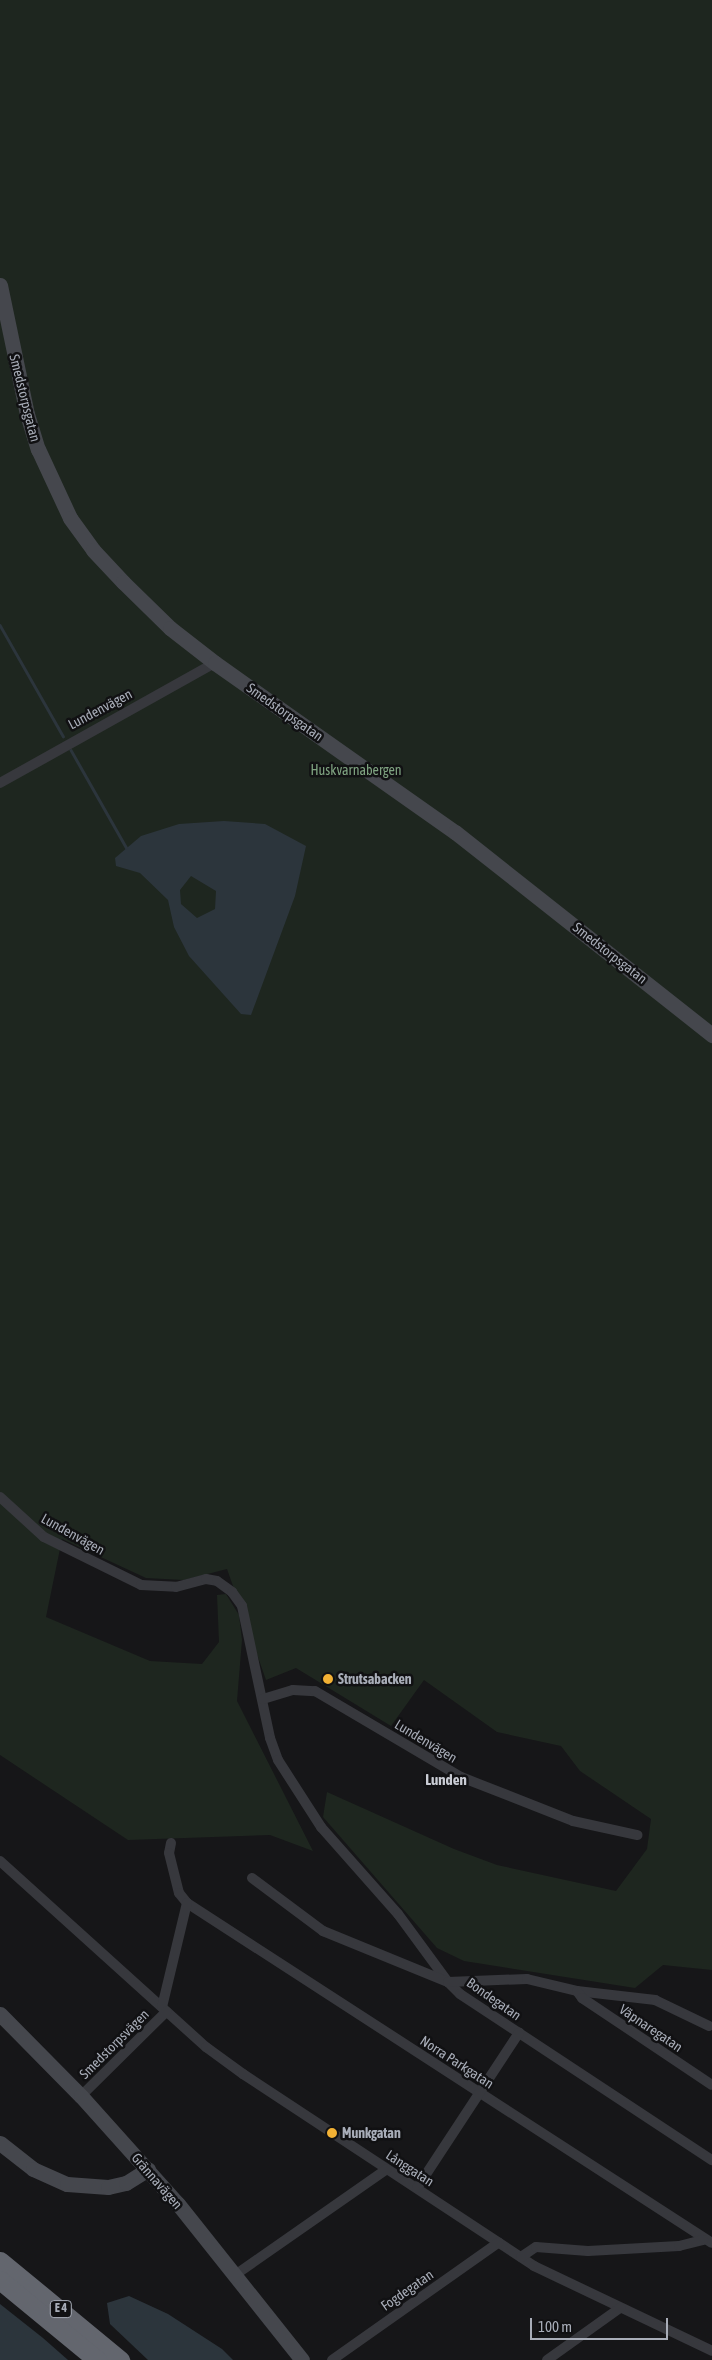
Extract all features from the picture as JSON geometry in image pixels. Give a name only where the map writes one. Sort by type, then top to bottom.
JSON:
[{"type":"highway","name":"E 4","points":[[0,2261],[120,2360]]},
{"type":"highway","name":"E 4","points":[[0,2280],[97,2360]]},
{"type":"street","name":"Smedstorpsgatan","points":[[0,286],[27,414],[38,449],[70,518],[93,550],[123,582],[170,628],[216,663],[455,832],[712,1035]]},
{"type":"street","name":"Lundenvägen","points":[[0,783],[216,663]]},
{"type":"street","name":"Lundenvägen","points":[[0,1497],[44,1537],[141,1585],[176,1587],[206,1580],[227,1586],[242,1606],[270,1738],[296,1789],[321,1827],[398,1914],[448,1982]]},
{"type":"street","name":"Lundenvägen","points":[[263,1699],[293,1690],[314,1690],[461,1778],[573,1821],[637,1835]]},
{"type":"street","points":[[171,1843],[170,1853],[179,1893],[187,1903]]},
{"type":"street","name":"Långgatan","points":[[0,1861],[164,2010],[243,2074],[521,2257],[620,2308],[712,2351]]},
{"type":"street","name":"Bondegatan","points":[[252,1878],[323,1931],[448,1982],[460,1994],[712,2160]]},
{"type":"street","name":"Smedstorpsvägen","points":[[82,2096],[164,2010],[187,1903]]},
{"type":"street","name":"Norra Parkgatan","points":[[187,1903],[198,1907],[707,2241]]},
{"type":"street","name":"Väpnaregatan","points":[[448,1982],[527,1979],[577,1991],[655,2000],[709,2026]]},
{"type":"street","name":"Väpnaregatan","points":[[577,1991],[582,1998],[712,2084]]},
{"type":"street","name":"Grännavägen","points":[[0,2014],[82,2096],[148,2170],[302,2360]]},
{"type":"street","points":[[416,2188],[519,2033]]},
{"type":"street","points":[[0,2143],[34,2169],[74,2185],[108,2187],[126,2183],[148,2170]]},
{"type":"street","points":[[235,2276],[386,2169]]},
{"type":"street","points":[[521,2257],[536,2247],[588,2251],[678,2246],[707,2241]]},
{"type":"street","name":"Fogdegatan","points":[[332,2360],[499,2242]]},
{"type":"street","points":[[547,2360],[620,2308]]},
{"type":"green space","name":"Huskvarnabergen","points":[[0,0],[712,0],[712,1970],[663,1965],[635,1988],[464,1961],[437,1948],[323,1817],[327,1792],[454,1849],[497,1865],[616,1891],[647,1849],[651,1819],[580,1771],[561,1746],[497,1732],[424,1680],[391,1726],[296,1668],[266,1680],[227,1569],[184,1580],[146,1578],[62,1539],[46,1617],[150,1661],[202,1664],[219,1642],[217,1595],[226,1594],[239,1615],[242,1640],[237,1701],[313,1851],[270,1835],[128,1840],[0,1755]]},
{"type":"shaded area","points":[[224,821],[265,824],[306,846],[295,896],[251,1015],[241,1014],[189,956],[174,927],[168,900],[140,873],[116,866],[115,858],[141,836],[179,824]],"holes":[[[191,876],[216,891],[215,909],[197,918],[181,904],[180,890]]]},
{"type":"shaded area","points":[[129,2296],[168,2314],[222,2349],[233,2360],[148,2360],[110,2324],[107,2303]]},
{"type":"shaded area","points":[[0,2304],[43,2338],[68,2360],[0,2360]]},
{"type":"waterway","points":[[0,625],[63,736]]},
{"type":"waterway","points":[[71,750],[126,847]]},
{"type":"place","name":"Strutsabacken","points":[[328,1679]]},
{"type":"place","name":"Munkgatan","points":[[332,2133]]},
{"type":"district","name":"Lunden","points":[[446,1780]]}]
